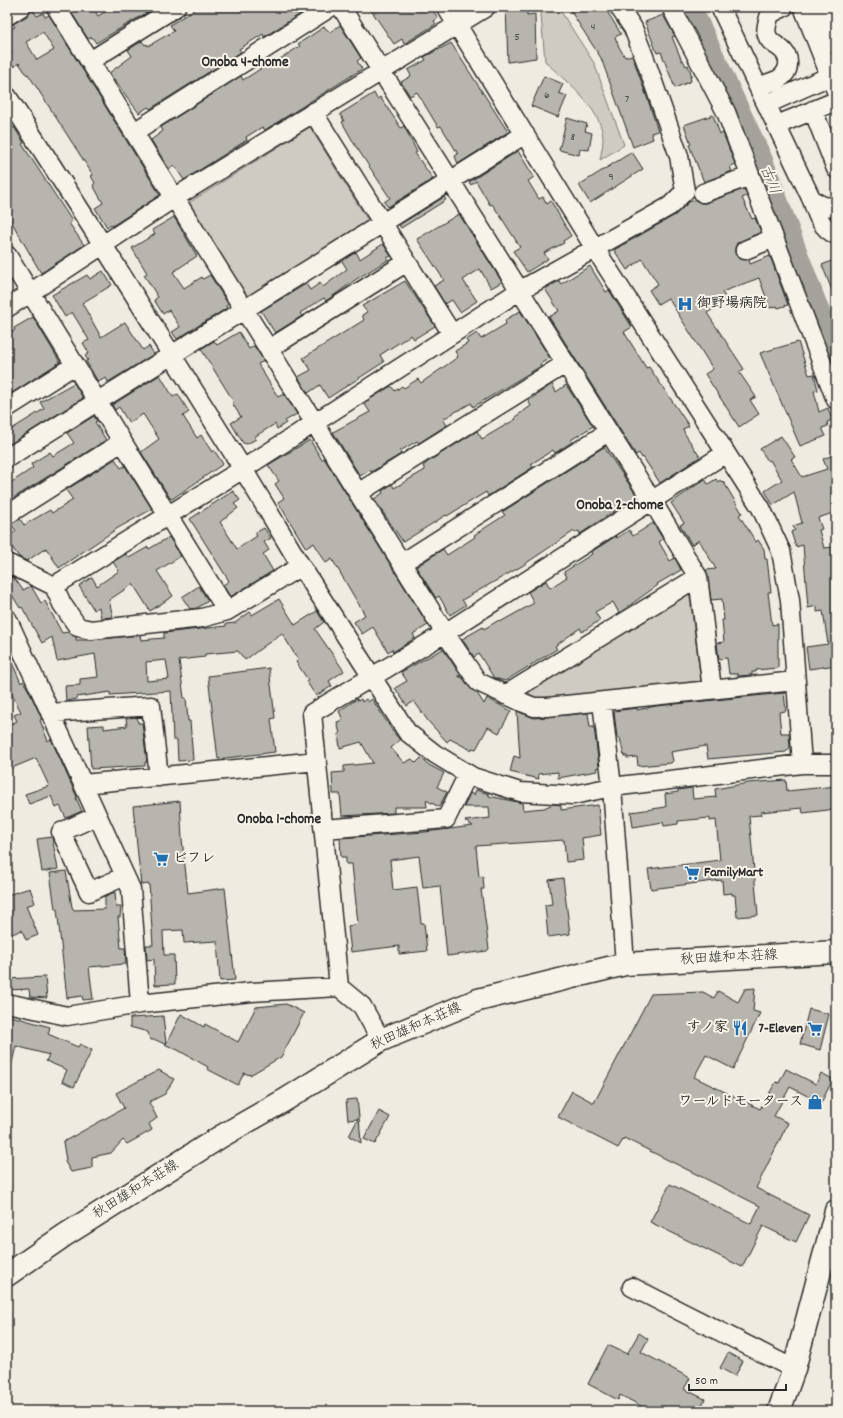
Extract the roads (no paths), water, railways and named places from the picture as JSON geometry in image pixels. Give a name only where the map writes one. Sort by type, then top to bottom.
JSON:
[{"type":"main road","name":"秋田雄和本荘線","points":[[7,1275],[65,1235],[220,1137],[285,1100],[381,1040],[478,1000],[496,994],[625,964],[836,952]]},
{"type":"main road","points":[[779,1411],[794,1369],[836,1211]]},
{"type":"street","points":[[7,16],[21,7]]},
{"type":"street","points":[[56,7],[174,198],[270,349],[445,633],[478,682],[534,707],[602,702],[796,681]]},
{"type":"street","points":[[90,61],[176,7]]},
{"type":"street","points":[[134,132],[331,7]]},
{"type":"street","points":[[341,7],[651,499],[698,578],[712,689]]},
{"type":"street","points":[[446,7],[594,247],[761,508],[781,551],[790,600],[802,764]]},
{"type":"street","points":[[7,308],[174,198],[313,112],[458,26],[486,7]]},
{"type":"street","points":[[54,586],[243,469],[519,290],[670,206],[685,190],[679,156],[633,28],[619,7]]},
{"type":"street","points":[[671,7],[726,112],[836,400]]},
{"type":"street","points":[[720,7],[812,200],[818,218],[827,231],[836,235]]},
{"type":"street","points":[[759,87],[780,78],[787,69],[789,60],[786,53],[771,42],[767,35],[766,25],[770,14],[784,7]]},
{"type":"street","points":[[810,25],[827,7]]},
{"type":"street","points":[[810,25],[836,22]]},
{"type":"street","points":[[767,104],[833,83],[810,25]]},
{"type":"street","points":[[810,25],[836,40]]},
{"type":"street","points":[[7,96],[172,355],[243,469],[300,566],[407,732],[435,754],[468,774],[520,792],[573,795],[612,787],[802,764],[836,764]]},
{"type":"street","points":[[777,125],[836,101]]},
{"type":"street","points":[[813,110],[836,169]]},
{"type":"street","points":[[313,112],[452,334]]},
{"type":"street","points":[[7,458],[525,134]]},
{"type":"street","points":[[703,193],[750,176]]},
{"type":"street","points":[[812,200],[823,206],[836,207]]},
{"type":"street","points":[[745,250],[774,238]]},
{"type":"street","points":[[7,255],[227,611]]},
{"type":"street","points":[[270,349],[407,262]]},
{"type":"street","points":[[358,493],[565,364]]},
{"type":"street","points":[[7,408],[75,365]]},
{"type":"street","points":[[402,562],[608,432]]},
{"type":"street","points":[[7,514],[122,442]]},
{"type":"street","points":[[339,987],[312,713],[371,676],[445,633],[651,499],[726,453]]},
{"type":"street","points":[[7,563],[54,586],[62,604],[78,627],[91,630],[202,618],[227,611],[300,566]]},
{"type":"street","points":[[505,695],[698,578]]},
{"type":"street","points":[[7,618],[131,889],[140,1004]]},
{"type":"street","points":[[602,702],[612,787],[625,964]]},
{"type":"street","points":[[50,713],[151,706],[159,777]]},
{"type":"street","points":[[83,784],[317,760]]},
{"type":"street","points":[[324,829],[446,819],[468,774]]},
{"type":"street","points":[[97,816],[61,832],[89,892],[125,876]]},
{"type":"street","points":[[7,1003],[67,1016],[140,1004],[251,992],[339,987],[362,1006],[381,1040]]},
{"type":"street","points":[[632,1287],[794,1369]]},
{"type":"waterway","name":"古川","points":[[690,7],[761,159],[836,359]]},
{"type":"place","name":"御野場病院","points":[[685,304]]},
{"type":"place","name":"ビフレ","points":[[161,859]]},
{"type":"place","name":"FamilyMart","points":[[692,873]]},
{"type":"place","name":"すノ家","points":[[740,1028]]},
{"type":"place","name":"7-Eleven","points":[[815,1029]]},
{"type":"place","name":"ワールドモータース","points":[[815,1102]]},
{"type":"district","name":"Onoba 4-chome","points":[[245,63]]},
{"type":"district","name":"Onoba 2-chome","points":[[620,506]]},
{"type":"district","name":"Onoba 1-chome","points":[[279,820]]}]
